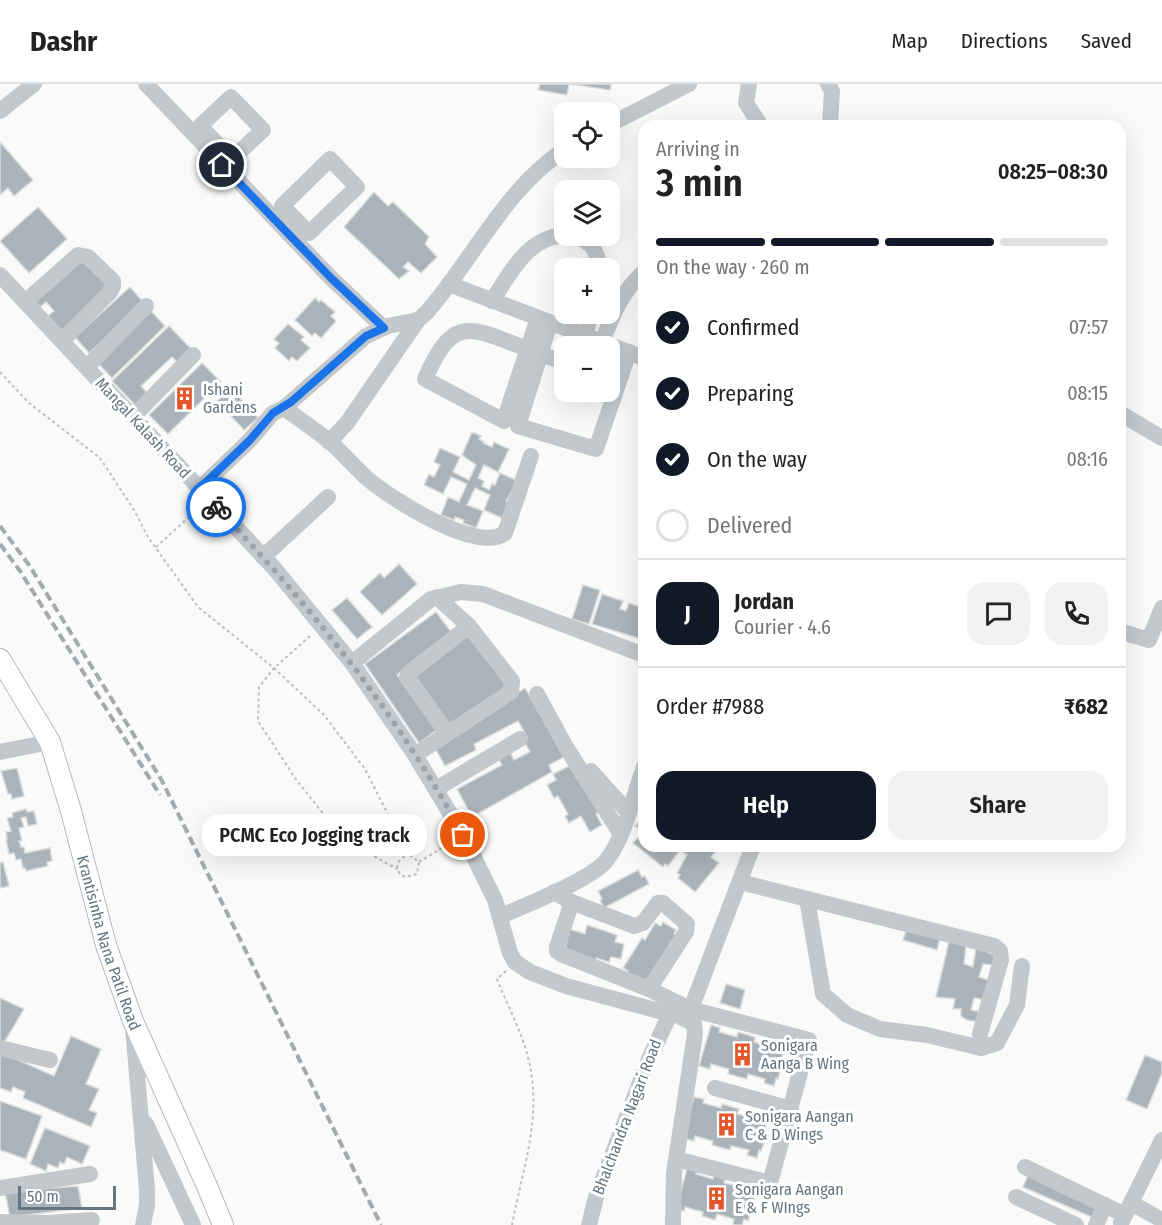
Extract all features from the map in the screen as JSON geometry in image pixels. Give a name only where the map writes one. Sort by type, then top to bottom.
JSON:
[{"type":"main road","name":"Krantisinha Nana Patil Road","points":[[0,659],[50,742],[71,811],[106,945],[132,1021],[223,1225]]},
{"type":"street","points":[[0,111],[34,84]]},
{"type":"street","points":[[146,84],[199,132],[301,236]]},
{"type":"street","points":[[620,119],[689,84]]},
{"type":"street","points":[[748,84],[746,103],[757,120]]},
{"type":"street","points":[[828,84],[832,91],[830,120]]},
{"type":"street","points":[[199,132],[200,126],[231,97],[263,130],[232,159],[226,160]]},
{"type":"street","points":[[329,442],[347,423],[418,320],[435,304],[517,191],[543,164],[554,157]]},
{"type":"street","points":[[301,236],[309,233],[357,187],[330,159],[282,206],[301,236],[331,278],[384,328]]},
{"type":"street","points":[[492,301],[518,261],[536,244],[554,236]]},
{"type":"street","points":[[25,302],[78,255],[88,257],[113,281],[110,292],[62,341]]},
{"type":"street","name":"Mangal Kalash Road","points":[[0,275],[263,557],[352,663],[415,755],[463,835],[501,916],[510,953],[515,962]]},
{"type":"street","points":[[604,336],[618,302],[638,278]]},
{"type":"street","points":[[449,284],[585,336],[588,324]]},
{"type":"street","points":[[87,367],[146,306]]},
{"type":"street","points":[[204,494],[273,413],[284,408],[351,348],[366,336],[384,328],[418,320]]},
{"type":"street","points":[[544,320],[534,352],[518,426],[596,449],[608,402]]},
{"type":"street","points":[[534,352],[504,421],[425,379],[441,346],[459,332],[469,330],[554,359]]},
{"type":"street","points":[[620,349],[636,355],[620,373]]},
{"type":"street","points":[[134,417],[193,355]]},
{"type":"street","points":[[284,408],[329,442],[381,489],[434,522],[479,537],[500,537],[505,532],[531,456]]},
{"type":"street","points":[[1126,417],[1162,438]]},
{"type":"street","points":[[263,557],[328,497]]},
{"type":"street","points":[[352,663],[431,599],[461,592],[483,594],[638,653]]},
{"type":"street","points":[[415,755],[511,692],[512,688],[512,681],[469,626],[437,597]]},
{"type":"street","points":[[1126,633],[1149,640],[1162,608]]},
{"type":"street","points":[[447,733],[407,677],[409,673],[469,626]]},
{"type":"street","points":[[537,694],[566,747],[621,833]]},
{"type":"street","points":[[436,789],[520,739]]},
{"type":"street","points":[[0,752],[50,742]]},
{"type":"street","points":[[580,759],[628,812]]},
{"type":"street","points":[[501,916],[548,895],[596,870],[604,863],[621,833],[638,784]]},
{"type":"street","points":[[688,1014],[751,852]]},
{"type":"street","points":[[740,882],[994,946],[1000,951],[1001,960],[981,1034]]},
{"type":"street","points":[[548,895],[634,926],[643,922],[658,903],[663,903],[687,924],[686,932],[650,989]]},
{"type":"street","points":[[807,899],[823,994],[847,1015],[880,1029],[927,1035],[981,1048],[997,1043],[1017,1005],[1022,966]]},
{"type":"street","points":[[572,902],[557,951],[650,989],[688,1014],[694,1024],[695,1035],[676,1159],[672,1225]]},
{"type":"street","points":[[515,962],[530,972],[566,986],[659,1011],[688,1014],[809,1040],[770,1183],[676,1159]]},
{"type":"street","name":"Bhalchandra Nagari Road","points":[[589,1225],[596,1197],[649,1059],[670,1012]]},
{"type":"street","points":[[132,1021],[147,1190],[143,1225]]},
{"type":"street","points":[[0,1048],[50,1060]]},
{"type":"street","points":[[715,1088],[791,1109]]},
{"type":"street","points":[[141,1112],[193,1225]]},
{"type":"street","points":[[1126,1214],[1161,1146]]},
{"type":"street","points":[[1024,1167],[1126,1214],[1162,1220]]},
{"type":"street","points":[[0,1188],[90,1174]]},
{"type":"street","points":[[1017,1197],[1076,1225]]},
{"type":"street","points":[[1096,1225],[1105,1205]]},
{"type":"street","points":[[0,1222],[47,1224],[92,1220]]},
{"type":"path","points":[[0,372],[29,403],[100,458],[134,510],[148,537],[198,607],[274,668],[324,715],[365,769],[408,854],[419,862]]},
{"type":"path","points":[[156,547],[204,494]]},
{"type":"path","points":[[321,626],[274,668],[259,687],[258,721],[295,778],[343,839],[397,869],[405,877],[417,874],[419,862],[463,835]]},
{"type":"path","points":[[397,869],[399,860],[408,854]]},
{"type":"path","points":[[512,1225],[533,1131],[534,1100],[528,1056],[497,979],[515,962]]},
{"type":"building","points":[[540,84],[569,84],[567,95],[538,90]]},
{"type":"building","points":[[569,84],[611,84],[610,90]]},
{"type":"building","points":[[0,142],[33,180],[14,196],[8,188],[0,195]]},
{"type":"building","points":[[374,192],[388,206],[393,202],[429,237],[425,244],[437,257],[421,273],[408,262],[403,267],[409,271],[399,279],[344,227]]},
{"type":"building","points":[[38,207],[67,239],[29,273],[0,241]]},
{"type":"building","points":[[86,257],[112,287],[61,331],[48,316],[54,311],[46,302],[40,307],[35,301]]},
{"type":"building","points":[[130,287],[144,303],[89,353],[75,337]]},
{"type":"building","points":[[315,298],[319,302],[321,300],[335,312],[331,316],[336,321],[321,338],[315,333],[312,336],[295,320]]},
{"type":"building","points":[[150,310],[165,326],[112,378],[97,362]]},
{"type":"building","points":[[288,324],[304,337],[301,340],[310,348],[297,361],[292,357],[289,361],[275,348],[279,343],[274,339]]},
{"type":"building","points":[[169,326],[192,350],[178,363],[172,357],[141,386],[147,393],[135,405],[112,381]]},
{"type":"building","name":"Ishani Gardens","points":[[202,363],[221,382],[168,434],[149,415]]},
{"type":"building","points":[[231,388],[258,418],[244,430],[217,401]]},
{"type":"building","points":[[472,432],[481,436],[479,439],[483,443],[492,447],[494,442],[509,449],[498,472],[484,465],[478,478],[484,481],[482,486],[489,490],[492,484],[495,485],[500,473],[518,481],[506,501],[508,502],[502,518],[484,510],[490,495],[475,488],[467,505],[483,511],[476,528],[463,523],[464,520],[455,517],[454,520],[441,515],[448,497],[459,502],[467,484],[451,477],[443,494],[424,485],[429,474],[434,477],[440,465],[434,462],[440,448],[460,457],[453,472],[469,480],[476,465],[462,455]]},
{"type":"building","points":[[399,564],[417,584],[382,615],[360,592],[380,573],[384,578]]},
{"type":"building","points":[[583,585],[600,590],[589,624],[572,619]]},
{"type":"building","points":[[602,594],[623,601],[620,609],[626,611],[629,603],[638,606],[638,638],[592,624]]},
{"type":"building","points":[[347,598],[372,627],[357,639],[332,610]]},
{"type":"building","points":[[436,612],[452,633],[397,675],[438,729],[419,743],[365,664]]},
{"type":"building","points":[[469,632],[508,685],[449,727],[410,674]]},
{"type":"building","points":[[525,688],[564,757],[549,765],[552,772],[472,817],[457,789],[502,765],[497,756],[509,750],[514,760],[530,752],[523,739],[527,737],[518,721],[474,744],[476,750],[445,766],[434,746]]},
{"type":"building","points":[[569,766],[599,812],[596,814],[602,825],[590,832],[581,816],[569,823],[565,816],[568,814],[558,796],[554,798],[547,785],[556,780],[553,774]]},
{"type":"building","points":[[17,768],[24,796],[12,799],[11,794],[8,794],[1,771]]},
{"type":"building","points":[[26,809],[27,812],[34,811],[37,824],[28,826],[26,817],[21,818],[24,827],[19,828],[21,847],[24,847],[25,853],[50,848],[52,861],[47,862],[48,866],[26,871],[21,859],[16,860],[14,853],[9,854],[6,832],[11,831],[7,818],[13,817],[12,813]]},
{"type":"building","points":[[638,838],[638,847],[633,843]]},
{"type":"building","points":[[644,852],[678,852],[668,866],[665,864],[663,867]]},
{"type":"building","points":[[683,852],[715,852],[711,857],[719,863],[695,892],[678,878],[680,875],[677,873],[687,855]]},
{"type":"building","points":[[3,862],[9,886],[0,888],[0,863]]},
{"type":"building","points":[[638,870],[649,884],[604,908],[598,891]]},
{"type":"building","points":[[663,922],[676,930],[674,934],[677,936],[649,983],[626,974],[628,971],[623,968],[642,938],[645,940],[655,923],[661,926]]},
{"type":"building","points":[[587,925],[617,935],[615,942],[624,944],[621,959],[611,957],[609,962],[596,958],[596,961],[565,950],[569,929],[585,934]]},
{"type":"building","points":[[907,928],[940,938],[937,950],[903,940]]},
{"type":"building","points":[[949,941],[966,946],[964,964],[973,967],[976,948],[995,955],[993,965],[983,964],[979,977],[991,981],[987,1000],[974,998],[971,1010],[982,1012],[979,1022],[967,1020],[961,1016],[961,1009],[953,1009],[955,999],[936,997]]},
{"type":"building","points":[[726,984],[745,990],[740,1009],[720,1003]]},
{"type":"building","points":[[0,998],[24,1009],[2,1046],[0,1046]]},
{"type":"building","name":"Sonigara Aanga B Wing","points":[[711,1025],[720,1028],[719,1032],[737,1037],[738,1032],[755,1037],[754,1042],[776,1048],[778,1043],[786,1045],[777,1070],[780,1071],[778,1079],[776,1078],[774,1086],[764,1083],[765,1079],[748,1074],[747,1079],[728,1074],[729,1069],[711,1064],[710,1069],[699,1066]]},
{"type":"building","points":[[71,1036],[101,1049],[86,1084],[99,1089],[89,1110],[97,1113],[91,1127],[23,1098],[25,1092],[13,1087],[11,1092],[0,1088],[0,1052],[54,1076]]},
{"type":"building","points":[[1145,1055],[1162,1062],[1162,1073],[1147,1109],[1126,1100]]},
{"type":"building","name":"Sonigara Aangan C & D Wings","points":[[694,1097],[704,1099],[703,1103],[721,1108],[722,1104],[739,1109],[737,1114],[760,1120],[761,1115],[769,1117],[760,1142],[764,1143],[757,1158],[747,1155],[749,1150],[731,1146],[730,1150],[712,1145],[713,1141],[695,1136],[694,1141],[683,1138]]},
{"type":"building","points":[[0,1101],[42,1116],[26,1159],[0,1150]]},
{"type":"building","points":[[45,1128],[90,1146],[82,1164],[67,1157],[64,1164],[60,1162],[58,1168],[48,1164],[46,1171],[30,1164]]},
{"type":"building","name":"Sonigara Aangan E & F WIngs","points":[[687,1169],[713,1179],[714,1176],[725,1179],[724,1183],[744,1188],[746,1184],[754,1186],[752,1195],[755,1196],[753,1202],[749,1201],[746,1213],[750,1214],[748,1221],[744,1219],[742,1225],[735,1225],[733,1224],[734,1219],[717,1214],[715,1220],[702,1216],[703,1212],[685,1207],[684,1211],[676,1209]]},
{"type":"building","points":[[1029,1173],[1102,1204],[1096,1219],[1023,1187]]},
{"type":"building","points":[[78,1186],[82,1208],[10,1217],[5,1192]]},
{"type":"railway","points":[[0,526],[29,565],[161,779],[381,1225]]},
{"type":"railway","points":[[0,544],[20,571],[160,795]]},
{"type":"way so far","points":[[216,507],[274,568],[352,663],[415,755],[463,835]]},
{"type":"place","name":"Ishani Gardens","points":[[185,398]]},
{"type":"place","name":"PCMC Eco Jogging track","points":[[463,835]]},
{"type":"place","name":"Sonigara Aanga B Wing","points":[[743,1054]]},
{"type":"place","name":"Sonigara Aangan C & D Wings","points":[[727,1125]]},
{"type":"place","name":"Sonigara Aangan E & F WIngs","points":[[717,1198]]},
{"type":"route","points":[[216,507],[199,489],[250,440],[273,413],[284,408],[366,336],[384,328],[331,278],[222,165]]}]
